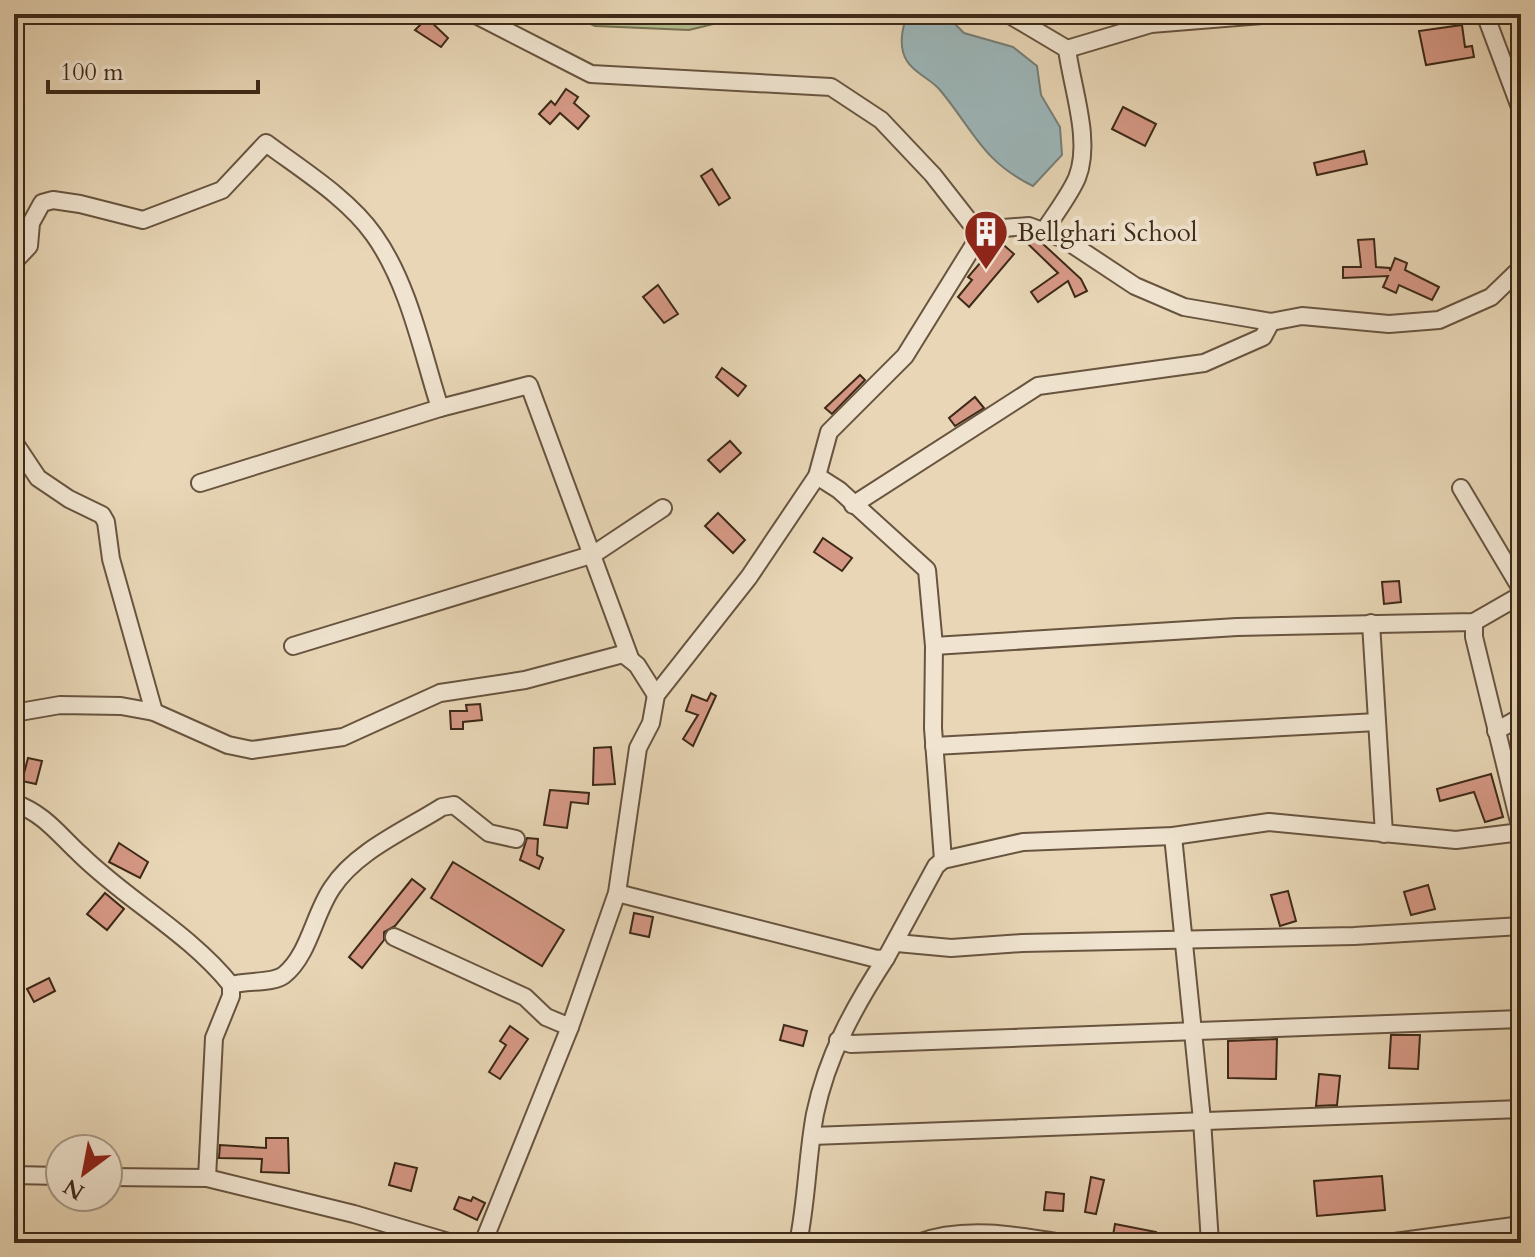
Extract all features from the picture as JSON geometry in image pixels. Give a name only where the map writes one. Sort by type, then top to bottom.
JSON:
[{"type":"street","points":[[474,14],[591,74],[831,87],[881,120],[933,175],[980,235]]},
{"type":"street","points":[[1008,14],[1067,49],[1151,24],[1276,14]]},
{"type":"street","points":[[1485,14],[1521,110]]},
{"type":"street","points":[[1044,231],[1077,177],[1084,141],[1067,49]]},
{"type":"street","points":[[14,262],[29,246],[31,223],[42,203],[53,200],[80,204],[143,220],[222,190],[266,143],[329,192],[373,234],[392,266],[440,408]]},
{"type":"street","points":[[483,1243],[570,1027],[617,893],[638,748],[651,723],[656,695],[749,577],[817,476],[829,432],[905,356],[980,235],[1003,228],[1029,226],[1064,239],[1135,286],[1184,307],[1271,322],[1302,316],[1389,324],[1439,320],[1491,297],[1521,268]]},
{"type":"street","points":[[853,505],[1038,386],[1204,363],[1263,337],[1271,322]]},
{"type":"street","points":[[200,483],[440,408],[529,385],[630,658],[656,695]]},
{"type":"street","points":[[14,442],[38,478],[69,499],[102,515],[154,712]]},
{"type":"street","points":[[817,476],[839,490],[927,570],[934,646],[934,746],[943,860]]},
{"type":"street","points":[[934,646],[1237,627],[1474,622],[1521,592],[1461,488]]},
{"type":"street","points":[[293,646],[594,554],[663,508]]},
{"type":"street","points":[[798,1243],[812,1136],[824,1079],[838,1040],[897,943],[936,866],[943,860],[1023,842],[1173,836],[1269,822],[1456,840],[1521,831],[1496,731],[1474,622]]},
{"type":"street","points":[[1371,623],[1384,834]]},
{"type":"street","points":[[14,713],[76,705],[154,712],[228,745],[252,750],[343,737],[440,693],[525,680],[623,654],[630,658]]},
{"type":"street","points":[[1496,731],[1521,717]]},
{"type":"street","points":[[934,746],[1377,722]]},
{"type":"street","points":[[14,803],[53,824],[80,855],[208,960],[231,985],[231,996],[214,1038],[207,1178]]},
{"type":"street","points":[[231,985],[252,978],[276,980],[286,973],[299,955],[332,887],[353,864],[442,807],[454,805],[489,833],[516,839]]},
{"type":"street","points":[[1173,836],[1194,1031],[1210,1243]]},
{"type":"street","points":[[617,893],[877,959],[886,958]]},
{"type":"street","points":[[897,943],[951,948],[1354,936],[1521,926]]},
{"type":"street","points":[[394,937],[525,997],[546,1017],[570,1027]]},
{"type":"street","points":[[838,1040],[851,1044],[1521,1019]]},
{"type":"street","points":[[812,1136],[1521,1109]]},
{"type":"street","points":[[14,1175],[44,1176]]},
{"type":"street","points":[[124,1177],[207,1178],[354,1214],[452,1243]]},
{"type":"street","points":[[1387,1243],[1521,1225]]},
{"type":"street","points":[[918,1243],[942,1234],[1019,1236],[1062,1243]]},
{"type":"green space","points":[[568,14],[754,14],[689,30],[595,26]]},
{"type":"water","points":[[908,14],[945,14],[964,33],[1013,47],[1037,66],[1041,95],[1060,127],[1062,155],[1033,186],[990,155],[940,90],[910,65],[902,43]]},
{"type":"building","points":[[427,18],[448,38],[441,47],[415,30]]},
{"type":"building","points":[[1462,25],[1465,47],[1472,46],[1474,57],[1426,65],[1419,31]]},
{"type":"building","points":[[566,89],[578,97],[574,103],[589,116],[578,129],[560,113],[550,124],[539,114],[551,101],[555,105]]},
{"type":"building","points":[[1123,107],[1156,124],[1145,146],[1112,129]]},
{"type":"building","points":[[1364,151],[1367,164],[1317,175],[1314,163]]},
{"type":"building","points":[[712,169],[730,198],[719,205],[701,176]]},
{"type":"building","points":[[1030,238],[1042,243],[1081,279],[1087,291],[1075,297],[1068,281],[1038,302],[1031,292],[1058,273],[1026,242]]},
{"type":"building","points":[[1374,239],[1376,267],[1390,268],[1390,271],[1395,258],[1407,263],[1405,270],[1439,287],[1432,300],[1399,285],[1396,293],[1383,287],[1388,276],[1343,278],[1343,267],[1361,267],[1358,240]]},
{"type":"building","points":[[999,241],[1014,254],[969,307],[958,297],[972,280],[968,277]]},
{"type":"building","points":[[658,285],[678,314],[664,323],[643,297]]},
{"type":"building","points":[[722,368],[746,386],[738,396],[716,377]]},
{"type":"building","points":[[860,375],[865,380],[832,414],[825,408]]},
{"type":"building","points":[[975,397],[984,408],[955,426],[949,418]]},
{"type":"building","points":[[730,441],[741,453],[720,472],[708,460]]},
{"type":"building","points":[[718,513],[745,540],[733,553],[705,526]]},
{"type":"building","points":[[823,538],[852,558],[842,571],[814,552]]},
{"type":"building","points":[[1399,581],[1401,602],[1384,604],[1382,582]]},
{"type":"building","points":[[711,693],[716,696],[693,746],[683,739],[698,715],[686,711],[692,695],[707,701]]},
{"type":"building","points":[[480,704],[482,720],[463,722],[463,729],[451,729],[450,711],[467,711],[466,705]]},
{"type":"building","points":[[611,747],[615,784],[593,785],[594,748]]},
{"type":"building","points":[[28,758],[42,761],[36,784],[22,781]]},
{"type":"building","points":[[1491,774],[1503,817],[1485,822],[1474,792],[1440,801],[1437,789]]},
{"type":"building","points":[[550,790],[589,793],[588,804],[571,802],[567,828],[544,825]]},
{"type":"building","points":[[527,838],[538,839],[537,855],[543,858],[539,869],[520,860]]},
{"type":"building","points":[[119,843],[148,862],[140,878],[109,862]]},
{"type":"building","points":[[453,862],[564,930],[542,966],[431,898]]},
{"type":"building","points":[[412,879],[425,889],[395,926],[384,932],[384,940],[362,968],[349,957]]},
{"type":"building","points":[[1428,885],[1435,909],[1411,915],[1404,892]]},
{"type":"building","points":[[1288,891],[1296,921],[1280,926],[1271,895]]},
{"type":"building","points":[[105,893],[124,909],[107,930],[87,914]]},
{"type":"building","points":[[634,913],[653,917],[649,937],[630,933]]},
{"type":"building","points":[[49,978],[55,991],[34,1002],[27,989]]},
{"type":"building","points":[[784,1025],[807,1031],[803,1046],[780,1040]]},
{"type":"building","points":[[510,1026],[528,1039],[500,1079],[489,1072],[506,1045],[500,1041]]},
{"type":"building","points":[[1391,1035],[1420,1035],[1418,1069],[1389,1068]]},
{"type":"building","points":[[1277,1039],[1276,1079],[1228,1078],[1228,1041]]},
{"type":"building","points":[[1319,1074],[1340,1076],[1337,1105],[1316,1106]]},
{"type":"building","points":[[266,1138],[288,1138],[289,1173],[261,1172],[262,1159],[219,1158],[220,1145],[266,1148]]},
{"type":"building","points":[[395,1163],[417,1168],[411,1191],[389,1185]]},
{"type":"building","points":[[1382,1176],[1385,1210],[1317,1216],[1314,1181]]},
{"type":"building","points":[[1091,1177],[1104,1180],[1096,1214],[1085,1212]]},
{"type":"building","points":[[1046,1192],[1064,1194],[1063,1211],[1044,1210]]},
{"type":"building","points":[[459,1197],[471,1201],[473,1197],[485,1203],[477,1220],[454,1209]]},
{"type":"building","points":[[1115,1224],[1156,1232],[1154,1243],[1112,1241]]},
{"type":"place","name":"Bellghari School","points":[[986,271]]}]
